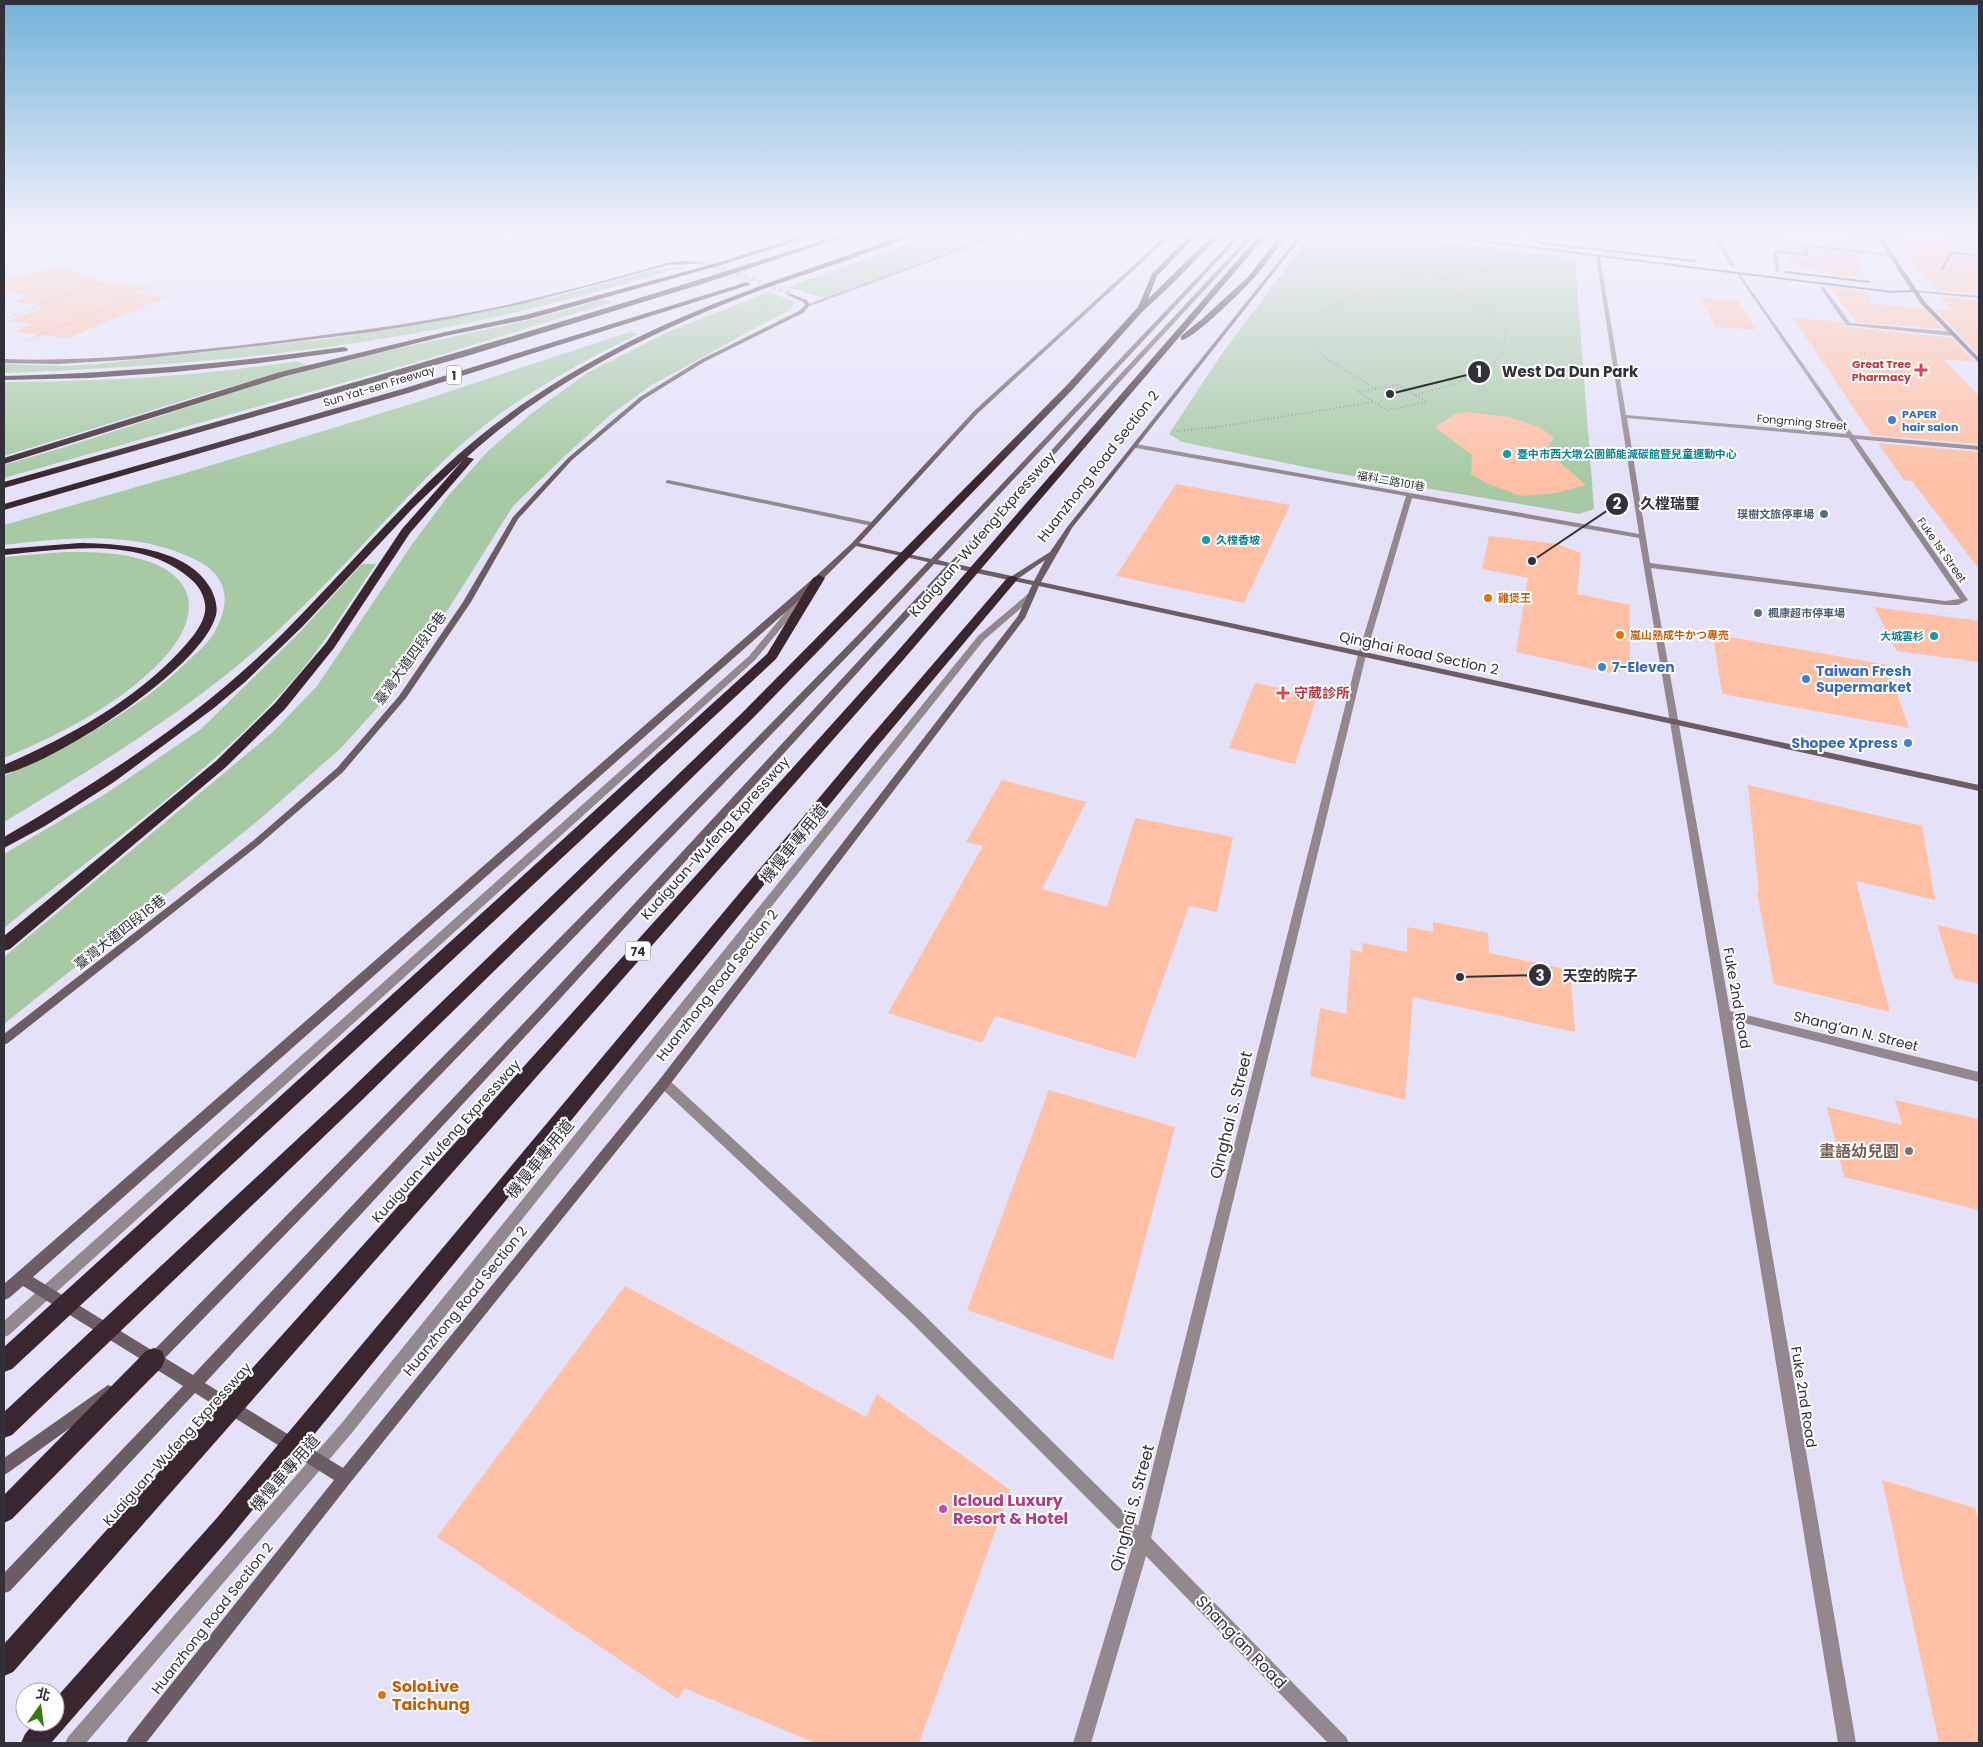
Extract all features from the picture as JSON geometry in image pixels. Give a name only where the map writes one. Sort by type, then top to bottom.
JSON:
[{"type":"highway","points":[[4,461],[283,374],[445,334],[539,314]]},
{"type":"highway","name":"Sun Yat-sen Freeway","points":[[4,485],[464,354],[599,314]]},
{"type":"highway","name":"Sun Yat-sen Freeway","points":[[4,507],[405,391],[651,314]]},
{"type":"highway","points":[[4,843],[148,753],[211,704],[271,652],[396,518],[447,468],[497,427],[571,376],[647,335],[698,314]]},
{"type":"highway","points":[[4,1427],[355,1096],[747,716],[1070,387],[1136,314]]},
{"type":"highway","name":"Kuaiguan-Wufeng Expressway","points":[[4,1663],[893,663],[1196,314]]},
{"type":"highway","name":"74","points":[[1152,364],[1213,314]]},
{"type":"highway","points":[[4,378],[117,374],[212,367],[445,334]]},
{"type":"highway","points":[[4,945],[221,764],[280,706],[330,646],[406,531],[497,427]]},
{"type":"highway","points":[[4,552],[82,546],[130,549],[170,560],[197,577],[206,589],[210,601],[210,616],[200,634],[168,669],[125,703],[60,744],[4,770]]},
{"type":"highway","points":[[4,1361],[772,656],[819,578]]},
{"type":"highway","points":[[65,1708],[224,1527],[870,746],[1012,580]]},
{"type":"highway","points":[[4,1511],[154,1360]]},
{"type":"highway","points":[[34,1743],[43,1732]]},
{"type":"street","points":[[4,361],[34,363],[98,360],[314,339],[466,314]]},
{"type":"street","name":"臺灣大道四段16巷","points":[[4,1040],[257,842],[340,770],[402,698],[468,602],[514,518],[570,459],[642,398],[702,361],[798,314]]},
{"type":"street","points":[[4,1292],[819,578],[854,544],[976,412],[1084,314]]},
{"type":"street","points":[[4,1467],[154,1360],[863,635],[1166,314]]},
{"type":"street","points":[[4,1585],[195,1385],[950,566],[1178,314]]},
{"type":"street","name":"Huanzhong Road Section 2","points":[[135,1743],[345,1478],[664,1083],[1022,616],[1052,552],[1070,527],[1240,314]]},
{"type":"street","name":"Fuke 2nd Road","points":[[1607,314],[1647,565],[1725,1014],[1847,1743]]},
{"type":"street","name":"Fuke 1st Street","points":[[1647,565],[1945,603],[1964,600],[1850,436],[1770,314]]},
{"type":"street","points":[[1840,314],[1848,324],[1953,334]]},
{"type":"street","points":[[1934,314],[1979,361]]},
{"type":"street","name":"Fongming Street","points":[[1623,416],[1979,448]]},
{"type":"street","name":"福科二路101巷","points":[[1136,446],[1643,536]]},
{"type":"street","points":[[668,482],[872,524]]},
{"type":"street","name":"Qinghai S. Street","points":[[1082,1743],[1142,1541],[1362,655],[1410,494]]},
{"type":"street","name":"Qinghai Road Section 2","points":[[854,544],[1012,580],[1979,788]]},
{"type":"street","points":[[1012,580],[1052,552]]},
{"type":"street","points":[[4,1330],[752,658],[819,578]]},
{"type":"street","name":"機慢車專用道","points":[[74,1743],[346,1429],[981,638],[1031,596]]},
{"type":"street","name":"Shang’an N. Street","points":[[1725,1014],[1979,1076]]},
{"type":"street","name":"Shang’an Road","points":[[664,1083],[916,1316],[1142,1541],[1340,1743]]},
{"type":"street","points":[[21,1277],[345,1478]]},
{"type":"path","points":[[4,319],[18,314]]},
{"type":"path","points":[[21,342],[92,314]]},
{"type":"path","points":[[1321,314],[1308,340],[1325,358],[1376,389]]},
{"type":"path","points":[[1415,395],[1458,383],[1494,364],[1503,349],[1506,330],[1490,314]]},
{"type":"path","points":[[1398,385],[1427,402],[1387,410],[1358,392],[1376,389],[1398,385]]},
{"type":"path","points":[[1170,432],[1217,427],[1374,402]]},
{"type":"green space","points":[[471,314],[512,314],[406,335],[292,352],[177,363],[4,373],[4,364],[65,366],[97,364],[383,331]]},
{"type":"green space","points":[[552,314],[575,314],[427,359],[4,478],[4,465],[270,381],[359,357]]},
{"type":"green space","points":[[714,314],[783,314],[650,386],[609,416],[568,453],[513,506],[429,640],[387,697],[341,748],[260,819],[4,1024],[4,957],[273,732],[317,686],[413,543],[448,496],[488,451],[532,413],[587,373],[670,331]]},
{"type":"green space","points":[[1252,314],[1579,314],[1594,509],[1579,514],[1335,473],[1182,442],[1169,434],[1221,355]]},
{"type":"green space","points":[[630,332],[638,334],[565,372],[519,401],[475,433],[433,471],[293,616],[226,675],[191,702],[117,752],[4,822],[4,776],[77,741],[144,698],[186,663],[208,641],[219,623],[225,603],[222,585],[217,576],[200,562],[177,552],[129,540],[104,538],[79,538],[4,545],[4,525],[199,469],[411,404]]},
{"type":"green space","points":[[297,361],[306,365],[211,392],[4,456],[4,382],[151,377],[224,371]]},
{"type":"green space","points":[[65,552],[119,555],[137,558],[160,567],[176,577],[186,590],[189,605],[187,620],[180,637],[168,653],[153,669],[119,697],[63,731],[4,758],[4,557]]},
{"type":"green space","points":[[362,564],[376,564],[311,658],[255,721],[221,753],[150,813],[4,928],[4,854],[107,793],[201,729],[299,633]]},
{"type":"building","points":[[27,314],[127,314],[68,338],[13,332],[33,324],[8,321]]},
{"type":"building","points":[[1708,314],[1746,314],[1756,330],[1716,327]]},
{"type":"building","points":[[1850,314],[1928,314],[1943,329],[1857,322]]},
{"type":"building","points":[[1939,314],[1979,314],[1979,356]]},
{"type":"building","points":[[1793,318],[1842,322],[1846,327],[1952,338],[1975,362],[1943,359],[1979,396],[1979,444],[1872,435]]},
{"type":"building","name":"臺中市西大墩公園節能減碳館暨兒童運動中心","points":[[1468,412],[1509,417],[1540,427],[1554,438],[1545,450],[1586,485],[1556,493],[1521,496],[1486,483],[1471,474],[1472,455],[1435,427],[1455,414]]},
{"type":"building","points":[[1878,443],[1979,452],[1979,569],[1912,481],[1904,480]]},
{"type":"building","name":"久樘香坡","points":[[1176,484],[1290,505],[1244,603],[1116,576]]},
{"type":"building","points":[[1489,536],[1557,544],[1581,553],[1577,594],[1630,605],[1630,667],[1615,674],[1516,652],[1528,578],[1482,569]]},
{"type":"building","name":"大城雲杉","points":[[1874,607],[1979,621],[1979,662],[1897,651]]},
{"type":"building","name":"Taiwan Fresh Supermarket","points":[[1713,634],[1887,665],[1909,728],[1722,694]]},
{"type":"building","points":[[1255,683],[1317,696],[1295,764],[1229,748]]},
{"type":"building","points":[[1002,780],[1086,802],[1042,889],[1107,907],[1135,818],[1233,837],[1217,912],[1189,906],[1135,1058],[995,1016],[982,1043],[888,1013],[983,846],[966,842]]},
{"type":"building","points":[[1748,785],[1922,826],[1935,900],[1856,881],[1890,1012],[1774,984],[1757,892],[1759,892]]},
{"type":"building","points":[[1433,922],[1488,933],[1489,953],[1570,970],[1575,1032],[1413,997],[1405,1100],[1310,1076],[1320,1008],[1346,1014],[1351,950],[1362,952],[1363,943],[1407,952],[1407,927],[1433,932]]},
{"type":"building","points":[[1937,925],[1979,935],[1979,984],[1954,978]]},
{"type":"building","points":[[1049,1090],[1175,1127],[1113,1360],[967,1310]]},
{"type":"building","name":"畫語幼兒園","points":[[1895,1100],[1979,1119],[1979,1210],[1844,1177],[1827,1107],[1902,1125]]},
{"type":"building","points":[[625,1286],[866,1417],[877,1394],[1010,1490],[919,1743],[815,1743],[684,1688],[678,1699],[437,1537]]},
{"type":"building","points":[[1882,1480],[1975,1508],[1979,1523],[1979,1743],[1939,1743]]},
{"type":"place","name":"Great Tree Pharmacy","points":[[1921,370]]},
{"type":"place","name":"West Da Dun Park","points":[[1390,394]]},
{"type":"place","name":"PAPER hair salon","points":[[1892,420]]},
{"type":"place","name":"臺中市西大墩公園節能減碳館暨兒童運動中心","points":[[1507,454]]},
{"type":"place","name":"璞樹文旅停車場","points":[[1824,514]]},
{"type":"place","name":"久樘香坡","points":[[1206,540]]},
{"type":"place","name":"久樘瑞璽","points":[[1532,561]]},
{"type":"place","name":"雞煲王","points":[[1488,598]]},
{"type":"place","name":"楓康超市停車場","points":[[1758,613]]},
{"type":"place","name":"嵐山熟成牛かつ專売","points":[[1620,635]]},
{"type":"place","name":"大城雲杉","points":[[1934,636]]},
{"type":"place","name":"7-Eleven","points":[[1602,667]]},
{"type":"place","name":"Taiwan Fresh Supermarket","points":[[1806,679]]},
{"type":"place","name":"守葳診所","points":[[1283,693]]},
{"type":"place","name":"Shopee Xpress","points":[[1908,743]]},
{"type":"place","name":"天空的院子","points":[[1460,977]]},
{"type":"place","name":"畫語幼兒園","points":[[1909,1151]]},
{"type":"place","name":"Icloud Luxury Resort & Hotel","points":[[943,1509]]},
{"type":"place","name":"SoloLive Taichung","points":[[382,1695]]}]
